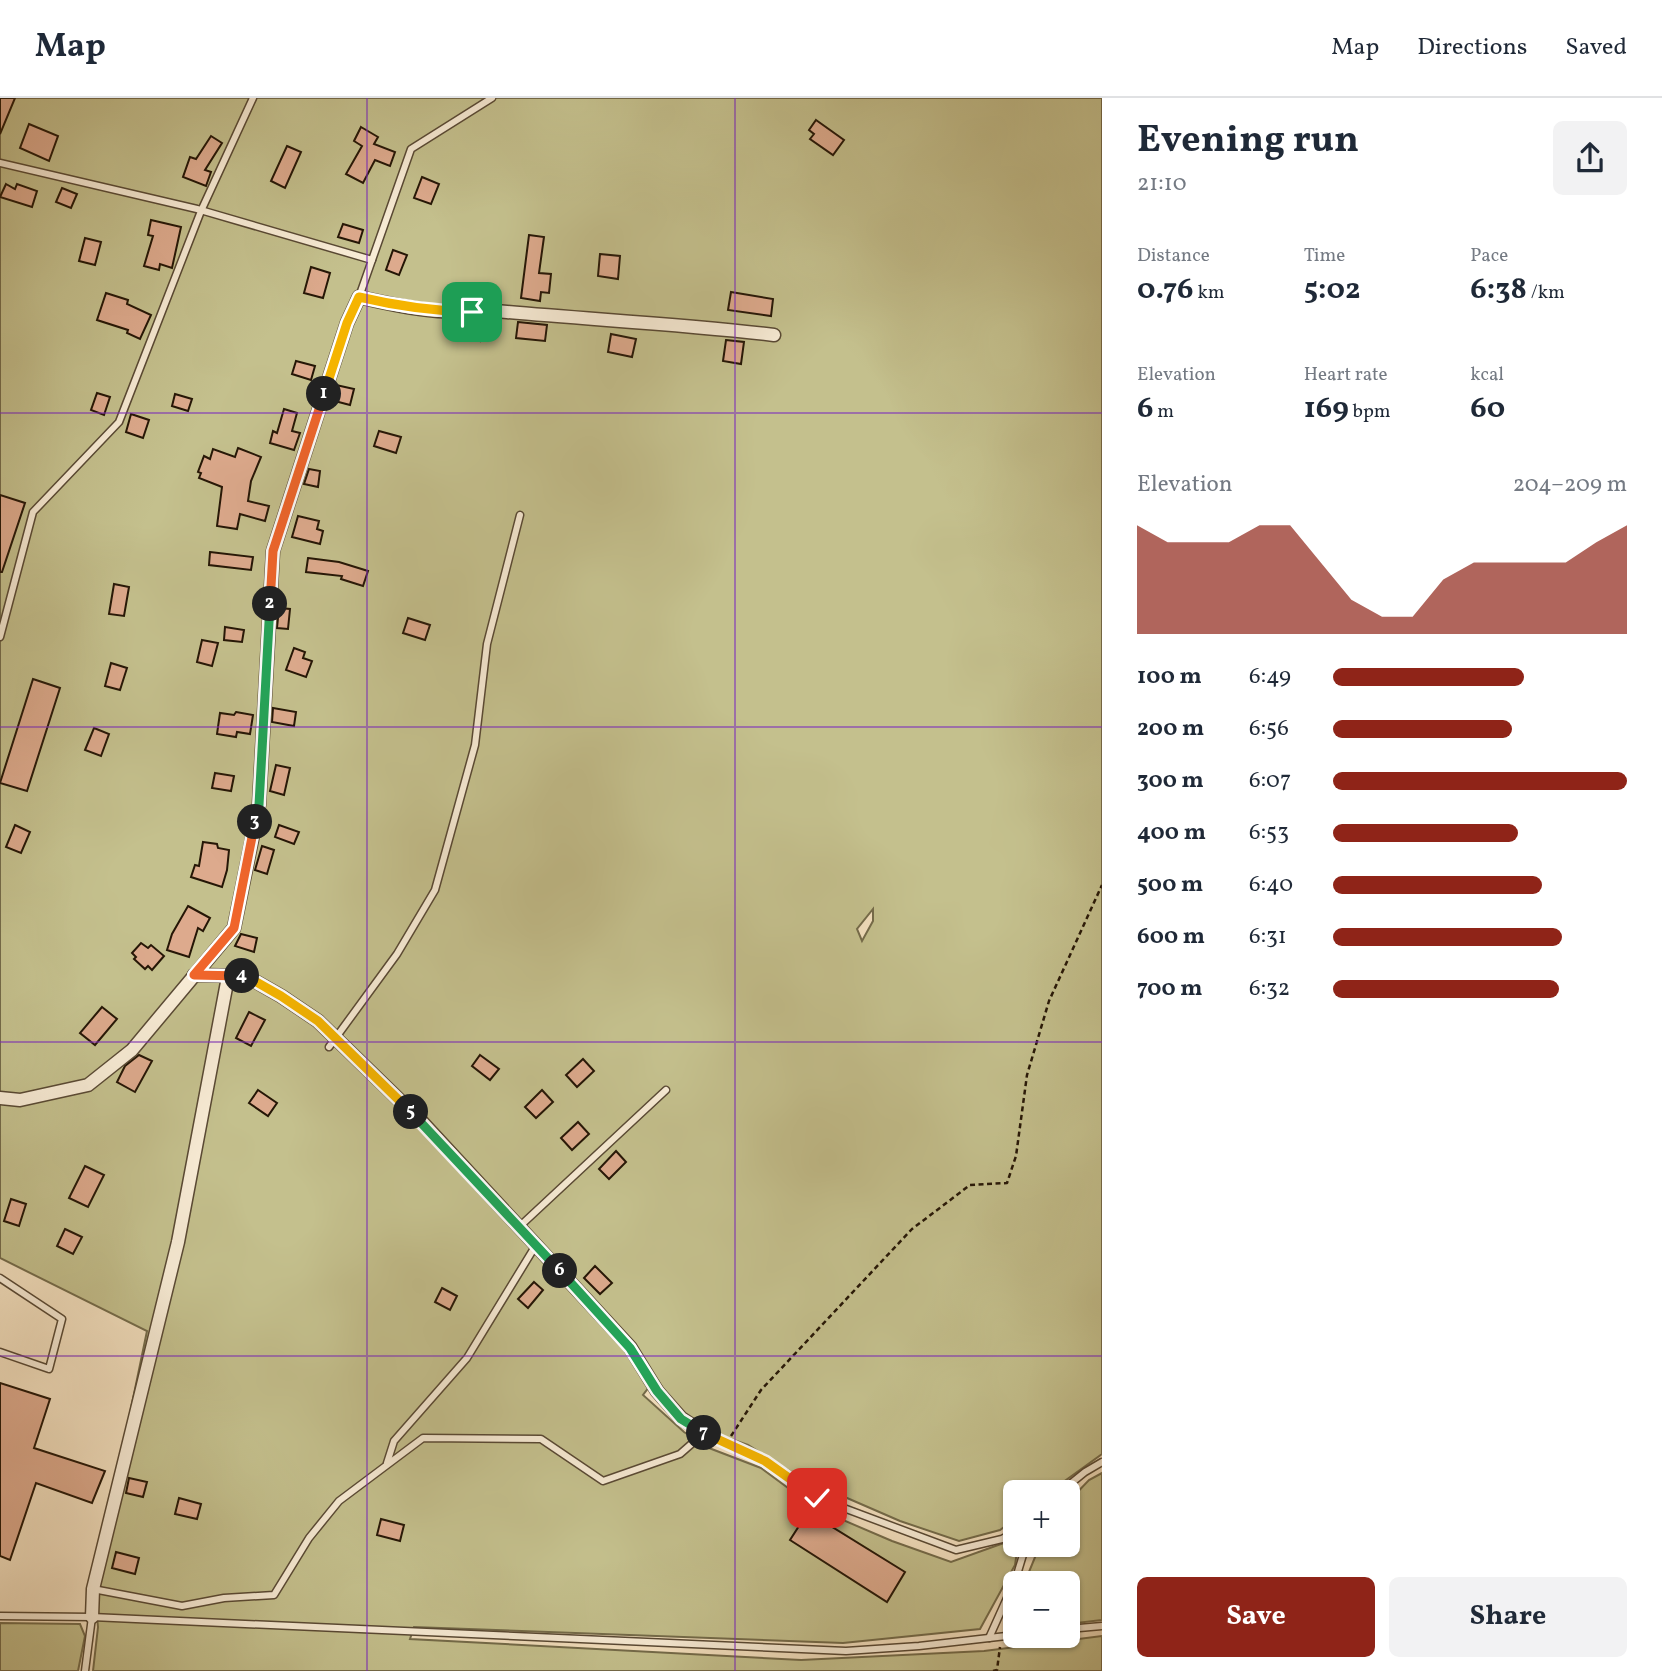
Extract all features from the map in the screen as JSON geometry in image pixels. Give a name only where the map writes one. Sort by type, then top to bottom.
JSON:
[{"type":"street","points":[[0,1098],[20,1100],[88,1085],[132,1049],[234,928],[259,805],[273,551],[347,323],[359,297],[435,311],[503,312],[584,320],[699,326],[774,335]]},
{"type":"street","points":[[194,975],[246,976],[318,1021],[332,1042],[423,1123],[630,1348],[657,1391],[681,1419],[704,1433]]},
{"type":"street","points":[[92,1617],[93,1590],[178,1242],[228,977]]},
{"type":"lane","points":[[0,638],[33,512],[119,422],[201,211],[253,98]]},
{"type":"lane","points":[[359,297],[411,149],[492,98]]},
{"type":"lane","points":[[0,163],[201,211],[372,260]]},
{"type":"lane","points":[[332,1042],[397,954],[435,890],[475,745],[487,644],[520,516]]},
{"type":"lane","points":[[519,1227],[666,1090]]},
{"type":"lane","points":[[387,1465],[394,1441],[467,1358],[536,1245]]},
{"type":"lane","points":[[0,1278],[62,1319],[50,1370],[0,1352]]},
{"type":"lane","points":[[93,1590],[182,1606],[224,1598],[274,1595],[309,1538],[339,1501],[423,1438],[541,1439],[603,1481],[680,1454],[704,1433],[765,1461],[817,1498],[956,1550],[1003,1538]]},
{"type":"lane","points":[[1076,1480],[1102,1462]]},
{"type":"lane","points":[[989,1637],[1016,1578],[1022,1557]]},
{"type":"lane","points":[[0,1616],[92,1617],[846,1651],[1002,1636]]},
{"type":"lane","points":[[85,1671],[92,1617]]},
{"type":"lane","points":[[1080,1628],[1102,1626]]},
{"type":"path","points":[[726,1443],[761,1390],[912,1229],[970,1185],[1007,1183],[1016,1156],[1027,1075],[1049,1001],[1102,885]]},
{"type":"path","points":[[993,1671],[997,1670],[1002,1636]]},
{"type":"shaded area","points":[[0,98],[1102,98],[1102,1454],[1066,1480],[1003,1480],[1003,1528],[959,1541],[900,1521],[801,1478],[748,1445],[711,1432],[677,1408],[656,1378],[643,1395],[684,1432],[709,1448],[761,1468],[815,1508],[892,1541],[951,1562],[1003,1543],[1003,1557],[1016,1557],[1015,1565],[1012,1571],[1003,1571],[1003,1587],[980,1629],[843,1643],[414,1627],[410,1639],[801,1660],[1008,1648],[1080,1648],[1080,1639],[1102,1636],[1102,1671],[93,1671],[98,1627],[94,1587],[147,1331],[0,1258]],"holes":[[[873,909],[873,921],[862,941],[857,929]]]},
{"type":"shaded area","points":[[1102,1473],[1102,1620],[1080,1623],[1080,1571],[1029,1571],[1035,1557],[1080,1557],[1080,1489],[1089,1480]]},
{"type":"shaded area","points":[[0,1623],[80,1624],[85,1636],[78,1671],[0,1671]]},
{"type":"building","points":[[0,98],[15,98],[0,134]]},
{"type":"building","points":[[816,120],[844,140],[833,155],[810,139],[814,134],[809,130]]},
{"type":"building","points":[[29,124],[58,136],[49,161],[20,148]]},
{"type":"building","points":[[361,127],[378,137],[374,144],[395,152],[390,166],[375,160],[363,183],[346,174],[362,146],[354,141]]},
{"type":"building","points":[[211,136],[222,143],[205,170],[211,172],[206,186],[183,177],[190,157],[196,159]]},
{"type":"building","points":[[287,146],[301,152],[285,188],[271,181]]},
{"type":"building","points":[[422,177],[439,184],[431,204],[414,198]]},
{"type":"building","points":[[6,184],[15,189],[17,184],[37,191],[32,207],[0,197]]},
{"type":"building","points":[[62,188],[77,194],[71,208],[56,202]]},
{"type":"building","points":[[151,220],[181,227],[172,268],[160,264],[159,270],[144,266],[153,236],[148,235]]},
{"type":"building","points":[[343,224],[363,230],[359,243],[338,237]]},
{"type":"building","points":[[529,235],[544,237],[539,273],[551,274],[549,293],[541,292],[540,301],[521,298]]},
{"type":"building","points":[[85,238],[101,242],[95,265],[79,261]]},
{"type":"building","points":[[393,250],[407,255],[399,275],[386,270]]},
{"type":"building","points":[[600,254],[620,256],[618,279],[598,276]]},
{"type":"building","points":[[311,267],[330,273],[323,298],[304,293]]},
{"type":"building","points":[[731,292],[773,299],[771,316],[728,310]]},
{"type":"building","points":[[106,293],[128,300],[127,304],[151,315],[140,339],[127,333],[128,330],[97,320]]},
{"type":"building","points":[[467,320],[483,320],[480,341],[465,338]]},
{"type":"building","points":[[518,322],[547,325],[545,341],[516,338]]},
{"type":"building","points":[[611,334],[636,339],[632,357],[608,352]]},
{"type":"building","points":[[726,340],[744,342],[741,364],[723,361]]},
{"type":"building","points":[[296,361],[315,366],[311,380],[292,374]]},
{"type":"building","points":[[336,385],[354,389],[350,405],[331,400]]},
{"type":"building","points":[[97,393],[110,397],[104,415],[91,410]]},
{"type":"building","points":[[175,394],[192,399],[188,411],[172,406]]},
{"type":"building","points":[[284,409],[297,413],[292,431],[300,433],[294,450],[270,443],[273,431],[277,433]]},
{"type":"building","points":[[131,414],[149,420],[143,438],[126,432]]},
{"type":"building","points":[[379,431],[401,437],[396,453],[374,446]]},
{"type":"building","points":[[238,448],[261,457],[251,481],[248,501],[269,506],[265,521],[240,514],[237,529],[217,526],[222,487],[199,478],[201,473],[198,472],[204,456],[210,459],[213,449],[235,457]]},
{"type":"building","points":[[309,469],[320,471],[318,487],[304,484]]},
{"type":"building","points":[[0,495],[25,503],[2,572],[0,572]]},
{"type":"building","points":[[298,516],[319,521],[317,529],[323,531],[320,544],[292,537]]},
{"type":"building","points":[[210,552],[253,557],[251,570],[209,565]]},
{"type":"building","points":[[308,558],[339,562],[368,571],[363,586],[341,579],[342,576],[306,572]]},
{"type":"building","points":[[114,584],[129,587],[124,616],[109,614]]},
{"type":"building","points":[[279,608],[290,609],[288,629],[277,628]]},
{"type":"building","points":[[408,618],[430,625],[425,640],[403,633]]},
{"type":"building","points":[[225,627],[244,630],[242,642],[224,640]]},
{"type":"building","points":[[202,640],[218,643],[212,666],[197,662]]},
{"type":"building","points":[[294,648],[305,652],[303,658],[312,661],[306,677],[286,670]]},
{"type":"building","points":[[111,663],[127,668],[120,690],[105,686]]},
{"type":"building","points":[[33,679],[60,688],[27,791],[0,783]]},
{"type":"building","points":[[273,708],[296,712],[294,726],[272,722]]},
{"type":"building","points":[[236,712],[253,715],[250,734],[237,732],[236,737],[217,734],[220,713],[234,715]]},
{"type":"building","points":[[94,728],[109,734],[101,756],[85,750]]},
{"type":"building","points":[[276,765],[290,768],[284,795],[270,791]]},
{"type":"building","points":[[215,773],[234,776],[231,791],[212,788]]},
{"type":"building","points":[[15,825],[30,832],[21,853],[6,847]]},
{"type":"building","points":[[279,825],[299,832],[294,844],[275,837]]},
{"type":"building","points":[[203,842],[217,844],[218,848],[229,850],[222,887],[191,877],[195,865],[199,866]]},
{"type":"building","points":[[262,846],[274,850],[267,874],[255,870]]},
{"type":"building","points":[[188,906],[210,918],[203,931],[198,928],[189,957],[167,950],[172,934]]},
{"type":"building","points":[[241,934],[257,938],[254,952],[235,946]]},
{"type":"building","points":[[141,943],[148,948],[151,945],[164,956],[152,970],[148,966],[145,969],[134,959],[136,957],[132,953]]},
{"type":"building","points":[[102,1007],[117,1019],[95,1045],[80,1033]]},
{"type":"building","points":[[249,1012],[265,1020],[251,1046],[236,1038]]},
{"type":"building","points":[[139,1055],[152,1061],[135,1092],[117,1082],[125,1066]]},
{"type":"building","points":[[480,1055],[499,1069],[490,1080],[472,1066]]},
{"type":"building","points":[[583,1059],[594,1071],[577,1087],[566,1075]]},
{"type":"building","points":[[258,1090],[277,1103],[268,1116],[249,1103]]},
{"type":"building","points":[[542,1090],[553,1102],[536,1118],[525,1107]]},
{"type":"building","points":[[578,1122],[589,1134],[572,1150],[561,1138]]},
{"type":"building","points":[[616,1151],[626,1162],[609,1179],[599,1169]]},
{"type":"building","points":[[85,1166],[104,1175],[88,1207],[69,1198]]},
{"type":"building","points":[[11,1199],[26,1204],[19,1226],[4,1221]]},
{"type":"building","points":[[65,1229],[82,1237],[73,1254],[57,1246]]},
{"type":"building","points":[[595,1266],[612,1283],[600,1294],[584,1278]]},
{"type":"building","points":[[534,1282],[543,1290],[528,1308],[518,1299]]},
{"type":"building","points":[[442,1288],[457,1296],[450,1310],[435,1302]]},
{"type":"building","points":[[0,1383],[50,1399],[34,1448],[105,1471],[92,1503],[36,1483],[10,1560],[0,1556]]},
{"type":"building","points":[[129,1478],[147,1482],[143,1497],[126,1493]]},
{"type":"building","points":[[179,1498],[201,1504],[197,1519],[175,1514]]},
{"type":"building","points":[[808,1512],[905,1572],[887,1602],[790,1540]]},
{"type":"building","points":[[381,1519],[404,1525],[400,1541],[377,1535]]},
{"type":"building","points":[[116,1552],[139,1558],[135,1574],[112,1568]]},
{"type":"route","points":[[472,312],[435,311],[359,297],[347,323],[273,551],[259,805],[234,928],[194,975],[246,976],[318,1021],[423,1123],[630,1348],[657,1391],[681,1419],[704,1433],[765,1461],[817,1498]]}]
